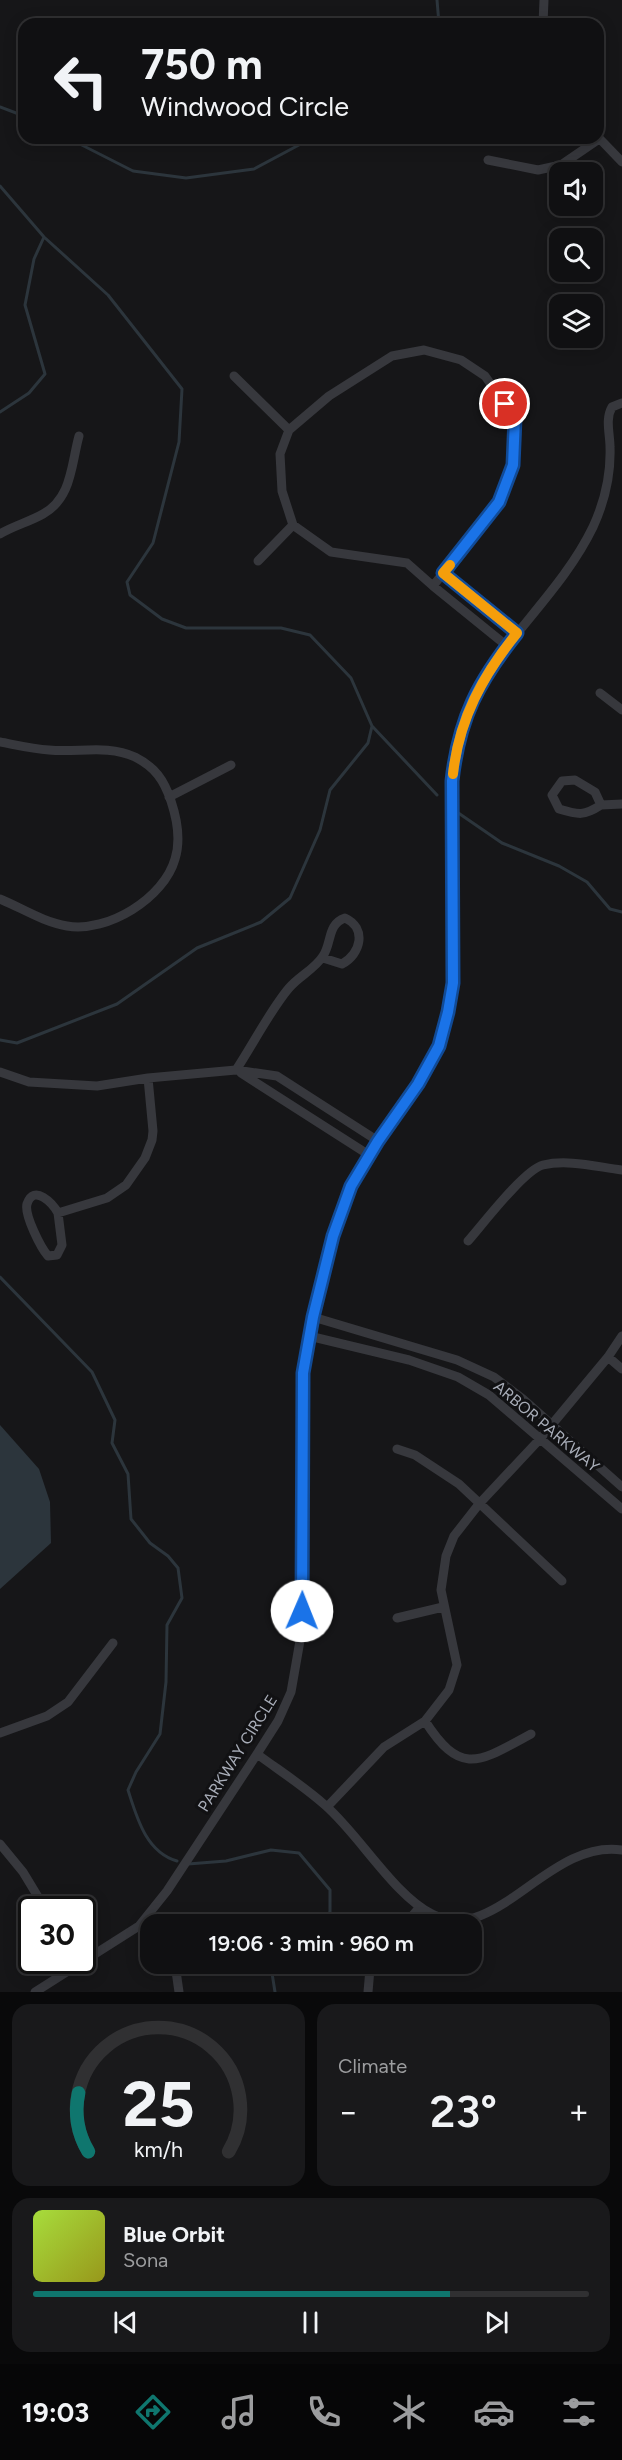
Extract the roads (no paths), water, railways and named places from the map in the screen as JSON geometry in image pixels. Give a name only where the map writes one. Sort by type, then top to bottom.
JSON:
[{"type":"street","points":[[543,18],[544,0]]},
{"type":"street","points":[[604,143],[622,162]]},
{"type":"street","points":[[488,160],[538,170],[561,165],[591,144]]},
{"type":"street","points":[[433,586],[499,502],[513,465],[515,418],[485,376],[461,360],[424,350],[392,356],[329,396],[289,430],[280,454],[282,491],[293,525],[331,552],[407,563],[433,586],[507,646]]},
{"type":"street","points":[[234,376],[289,430]]},
{"type":"street","name":"PARKWAY CIRCLE","points":[[96,1952],[139,1926],[167,1891],[278,1721],[291,1692],[298,1661],[303,1587],[303,1373],[309,1336],[333,1236],[351,1186],[378,1141],[418,1084],[439,1046],[448,1012],[453,983],[452,781],[456,748],[467,712],[479,687],[507,646],[570,567],[593,526],[603,500],[608,474],[609,414],[612,407],[622,403]]},
{"type":"street","points":[[0,534],[45,513],[60,501],[69,484],[80,436]]},
{"type":"street","points":[[258,561],[293,525]]},
{"type":"street","points":[[443,573],[517,633]]},
{"type":"street","points":[[600,693],[622,710]]},
{"type":"street","points":[[0,742],[50,750],[88,748],[109,750],[132,756],[153,768],[164,781],[176,816],[178,848],[169,875],[142,904],[126,914],[95,924],[67,926],[49,921],[0,898]]},
{"type":"street","points":[[170,798],[231,765]]},
{"type":"street","points":[[601,805],[595,792],[575,780],[562,781],[552,795],[559,809],[575,814],[587,814],[601,805],[622,804]]},
{"type":"street","points":[[236,1070],[289,988],[323,958],[330,944],[332,929],[338,921],[345,918],[351,921],[357,930],[358,950],[352,958],[342,964],[323,958]]},
{"type":"street","points":[[0,1072],[29,1082],[97,1086],[148,1078],[236,1070],[277,1077],[378,1141]]},
{"type":"street","points":[[236,1070],[369,1155]]},
{"type":"street","points":[[58,1213],[107,1198],[126,1185],[145,1158],[153,1131],[148,1078]]},
{"type":"street","points":[[468,1241],[527,1174],[540,1166],[559,1163],[622,1170]]},
{"type":"street","points":[[41,1195],[49,1199],[58,1213],[62,1245],[57,1255],[48,1256],[40,1248],[27,1203],[33,1197],[41,1195]]},
{"type":"street","name":"ARBOR PARKWAY","points":[[313,1317],[457,1360],[494,1377],[523,1399],[622,1487]]},
{"type":"street","name":"ARBOR PARKWAY","points":[[309,1336],[409,1360],[458,1377],[489,1395],[622,1509]]},
{"type":"street","points":[[327,1806],[384,1747],[425,1721],[449,1690],[457,1665],[441,1590],[446,1556],[454,1536],[479,1504],[539,1440],[608,1357],[622,1336]]},
{"type":"street","points":[[608,1357],[622,1369]]},
{"type":"street","points":[[396,1449],[415,1455],[459,1484],[562,1581]]},
{"type":"street","points":[[397,1618],[443,1607]]},
{"type":"street","points":[[0,1733],[47,1716],[68,1702],[113,1643]]},
{"type":"street","points":[[425,1721],[445,1748],[462,1759],[480,1759],[531,1734]]},
{"type":"street","points":[[257,1754],[327,1806],[394,1882],[420,1907],[433,1915],[450,1920],[470,1920],[486,1914],[563,1862],[597,1849],[622,1851]]},
{"type":"street","points":[[0,1844],[23,1872],[38,1896]]},
{"type":"street","points":[[414,1914],[420,1907]]},
{"type":"street","name":"PARKWAY CIRCLE","points":[[35,1992],[61,1974]]},
{"type":"street","points":[[177,1974],[179,1992]]},
{"type":"street","points":[[368,1992],[369,1974]]},
{"type":"waterway","points":[[437,0],[438,18]]},
{"type":"waterway","points":[[0,107],[18,114]]},
{"type":"waterway","points":[[80,144],[133,171],[186,178],[254,169],[301,144]]},
{"type":"waterway","points":[[0,186],[44,237],[108,295],[182,389],[179,442],[153,543],[127,582],[130,595],[162,619],[186,628],[281,628],[310,635],[351,678],[372,726],[368,743],[330,790],[320,830],[290,898],[261,922],[197,948],[117,1004],[17,1043],[0,1040]]},
{"type":"waterway","points":[[0,412],[29,393],[45,374],[25,305],[34,259],[44,237]]},
{"type":"waterway","points":[[372,726],[437,795]]},
{"type":"waterway","points":[[454,810],[502,843],[559,866],[587,882],[610,909],[622,912]]},
{"type":"waterway","points":[[0,1277],[92,1372],[115,1420],[112,1443],[128,1474],[131,1519],[150,1543],[168,1556],[178,1568],[182,1598],[167,1625],[166,1682],[160,1734],[136,1772],[128,1790],[139,1822],[150,1842],[166,1857],[177,1861]]},
{"type":"waterway","points":[[188,1864],[226,1861],[271,1850],[299,1853],[330,1890],[328,1914]]},
{"type":"waterway","points":[[272,1974],[275,1992]]}]
